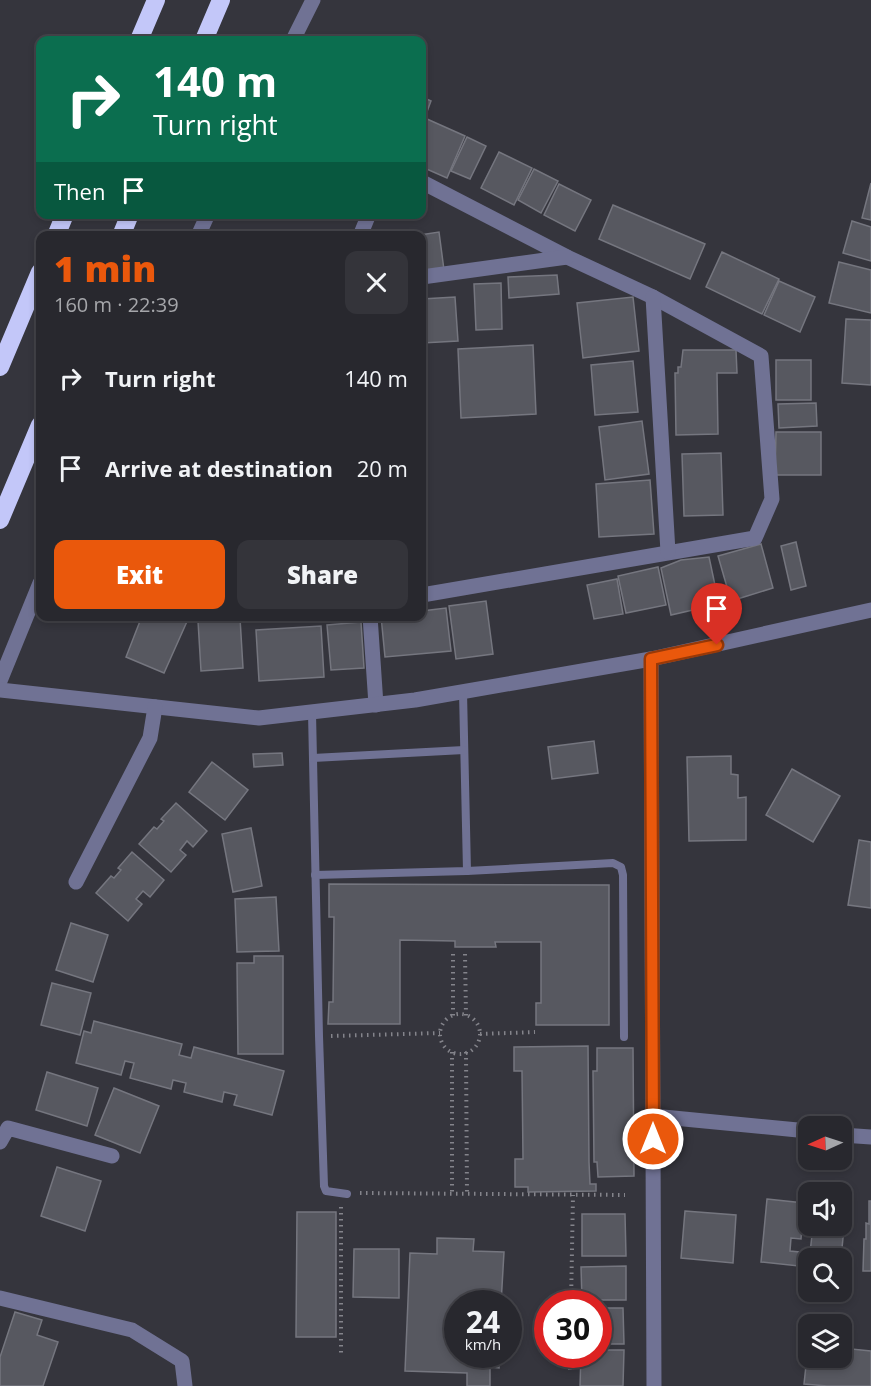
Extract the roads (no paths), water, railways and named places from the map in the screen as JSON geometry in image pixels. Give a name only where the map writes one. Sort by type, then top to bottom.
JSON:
[{"type":"highway","points":[[141,36],[156,0]]},
{"type":"highway","points":[[206,36],[221,0]]},
{"type":"highway","points":[[0,367],[36,282]]},
{"type":"highway","points":[[0,520],[36,434]]},
{"type":"street","points":[[295,36],[313,0]]},
{"type":"street","points":[[426,184],[567,257],[653,297],[761,356],[772,499],[755,538],[426,594]]},
{"type":"street","points":[[426,276],[567,257]]},
{"type":"street","points":[[653,297],[668,552]]},
{"type":"street","points":[[0,681],[36,593]]},
{"type":"street","points":[[0,690],[259,718],[376,705],[463,692],[651,659],[871,610]]},
{"type":"street","points":[[370,621],[376,705]]},
{"type":"street","points":[[651,659],[654,1386]]},
{"type":"street","points":[[76,882],[150,738],[155,707]]},
{"type":"street","points":[[653,1116],[798,1130]]},
{"type":"street","points":[[0,1142],[8,1128],[112,1156]]},
{"type":"street","points":[[852,1136],[871,1137]]},
{"type":"street","points":[[0,1298],[132,1330],[182,1361],[185,1386]]},
{"type":"lane","points":[[463,692],[467,871]]},
{"type":"lane","points":[[312,713],[324,1186],[326,1191],[347,1194]]},
{"type":"lane","points":[[313,758],[464,750]]},
{"type":"lane","points":[[315,875],[467,871],[613,863],[621,867],[623,875],[624,1037]]}]
